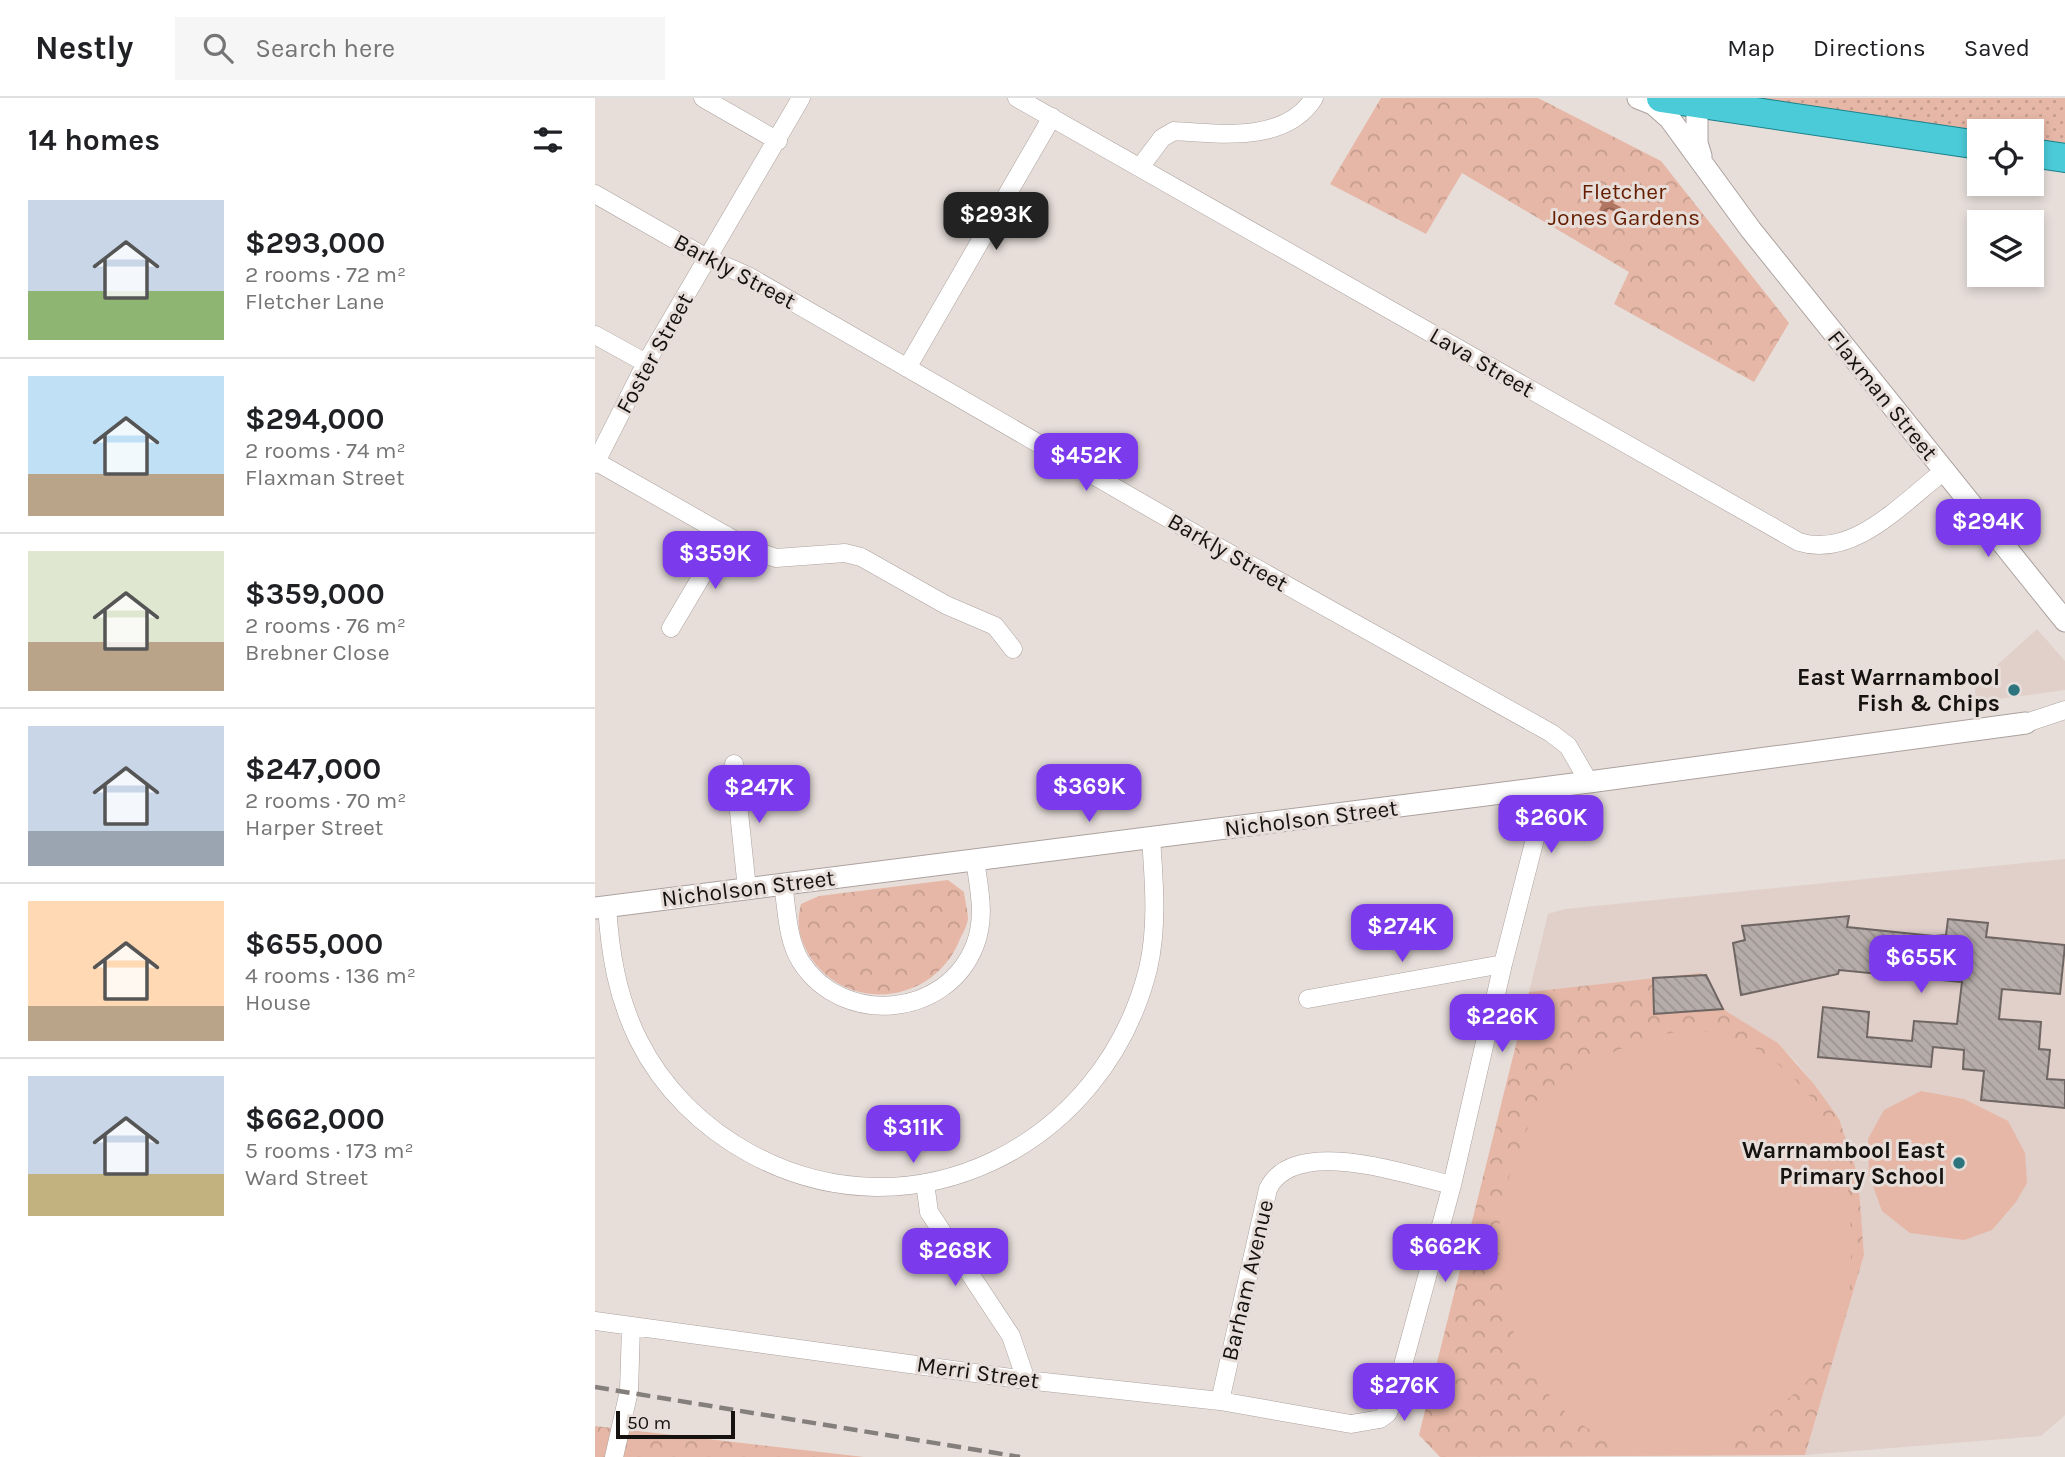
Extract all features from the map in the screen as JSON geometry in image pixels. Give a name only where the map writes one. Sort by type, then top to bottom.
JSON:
[{"type":"highway","points":[[1661,98],[1697,101],[1967,143]]},
{"type":"highway","points":[[2044,155],[2065,158]]},
{"type":"street","points":[[703,98],[778,141]]},
{"type":"street","name":"Foster Street","points":[[596,462],[646,363],[801,98]]},
{"type":"street","name":"Lava Street","points":[[1017,98],[1799,542],[1822,547],[1845,543],[1868,530],[1944,471]]},
{"type":"street","points":[[1141,166],[1162,138],[1174,131],[1263,131],[1287,123],[1306,110],[1314,98]]},
{"type":"street","name":"Flaxman Street","points":[[1638,98],[1653,104],[1690,137],[1703,166],[2065,621]]},
{"type":"street","name":"Flaxman Street","points":[[1690,137],[1697,101]]},
{"type":"street","points":[[907,368],[1052,117]]},
{"type":"street","name":"Barkly Street","points":[[595,194],[708,258],[748,276],[1199,537],[1551,733],[1567,746],[1589,782]]},
{"type":"street","points":[[595,335],[646,363]]},
{"type":"street","points":[[596,462],[750,549],[776,558],[845,553],[860,557],[946,605],[967,611],[995,626],[1013,649]]},
{"type":"street","points":[[671,628],[726,535]]},
{"type":"street","name":"Nicholson Street","points":[[2026,723],[2065,710]]},
{"type":"street","name":"Nicholson Street","points":[[601,907],[1548,788],[2026,723],[2065,724]]},
{"type":"street","points":[[734,764],[747,889]]},
{"type":"street","points":[[1452,1185],[1503,964],[1548,788]]},
{"type":"street","points":[[601,907],[615,977],[638,1039],[667,1085],[705,1124],[747,1152],[800,1176],[851,1186],[925,1184],[976,1170],[1031,1141],[1074,1105],[1109,1061],[1139,999],[1148,967],[1154,903],[1151,838]]},
{"type":"street","points":[[783,884],[793,946],[812,976],[844,999],[872,1006],[898,1006],[916,1001],[943,987],[971,953],[981,915],[975,860]]},
{"type":"street","points":[[1308,999],[1503,964]]},
{"type":"street","name":"Barham Avenue","points":[[1220,1401],[1268,1189],[1275,1176],[1287,1168],[1343,1160],[1452,1185]]},
{"type":"street","points":[[925,1184],[929,1212],[1011,1336],[1026,1380]]},
{"type":"street","name":"Merri Street","points":[[595,1321],[1026,1380],[1220,1401],[1361,1424],[1380,1419],[1388,1413],[1452,1185]]},
{"type":"street","points":[[614,1457],[629,1391],[631,1326]]},
{"type":"shaded area","points":[[2037,629],[2065,661],[2065,690],[1976,702],[1975,685]]},
{"type":"shaded area","name":"Warrnambool East Primary School","points":[[2065,859],[2065,1415],[2041,1436],[1805,1455],[1864,1255],[1858,1175],[1849,1151],[1814,1084],[1797,1063],[1778,1043],[1726,1011],[1701,974],[1529,992],[1548,914],[1565,909]]},
{"type":"green space","name":"Fletcher Jones Gardens","points":[[1381,98],[1538,98],[1661,161],[1789,323],[1754,382],[1614,304],[1629,272],[1462,173],[1426,234],[1330,184]]},
{"type":"green space","points":[[1661,98],[2065,98],[2065,157],[2044,154],[2044,119],[1967,119],[1967,130]]},
{"type":"green space","points":[[948,880],[964,892],[967,924],[948,961],[931,977],[911,988],[889,994],[867,993],[845,987],[825,974],[809,955],[799,924],[801,904],[819,896]]},
{"type":"green space","points":[[1701,973],[1726,1011],[1778,1043],[1814,1084],[1839,1119],[1858,1175],[1864,1255],[1805,1455],[1440,1457],[1419,1435],[1529,992]]},
{"type":"green space","points":[[1675,1032],[1718,1033],[1742,1041],[1778,1064],[1816,1104],[1838,1145],[1844,1167],[1850,1217],[1851,1267],[1846,1315],[1842,1326],[1831,1348],[1809,1379],[1758,1424],[1732,1440],[1704,1450],[1674,1454],[1658,1453],[1615,1442],[1579,1423],[1550,1396],[1527,1363],[1512,1326],[1502,1285],[1499,1243],[1504,1191],[1525,1134],[1542,1107],[1574,1076],[1611,1053],[1653,1037]]},
{"type":"green space","points":[[1921,1091],[1964,1099],[2008,1121],[2025,1153],[2027,1183],[2016,1202],[1992,1230],[1964,1240],[1910,1233],[1882,1211],[1869,1175],[1868,1139],[1884,1110]]},
{"type":"green space","points":[[595,1426],[864,1457],[595,1457]]},
{"type":"water","points":[[1596,194],[1606,199],[1609,194],[1615,198],[1613,203],[1621,207],[1617,214],[1609,209],[1606,213],[1599,210],[1602,204],[1593,199]]},
{"type":"building","points":[[1849,916],[1847,927],[1934,936],[1946,935],[1948,919],[1988,923],[1986,937],[2065,945],[2060,994],[2002,989],[1999,1019],[2041,1022],[2039,1049],[2050,1050],[2047,1079],[2065,1080],[2065,1108],[1981,1100],[1984,1071],[1963,1069],[1964,1050],[1933,1047],[1931,1067],[1818,1057],[1823,1007],[1869,1012],[1867,1037],[1912,1041],[1914,1021],[1957,1024],[1962,982],[1839,970],[1838,974],[1741,995],[1733,943],[1745,940],[1742,926]]},
{"type":"building","points":[[1706,975],[1723,1009],[1654,1014],[1653,978]]},
{"type":"railway","points":[[595,1387],[1020,1457]]},
{"type":"place","name":"East Warrnambool Fish & Chips","points":[[2014,690]]},
{"type":"place","name":"Warrnambool East Primary School","points":[[1959,1163]]}]
